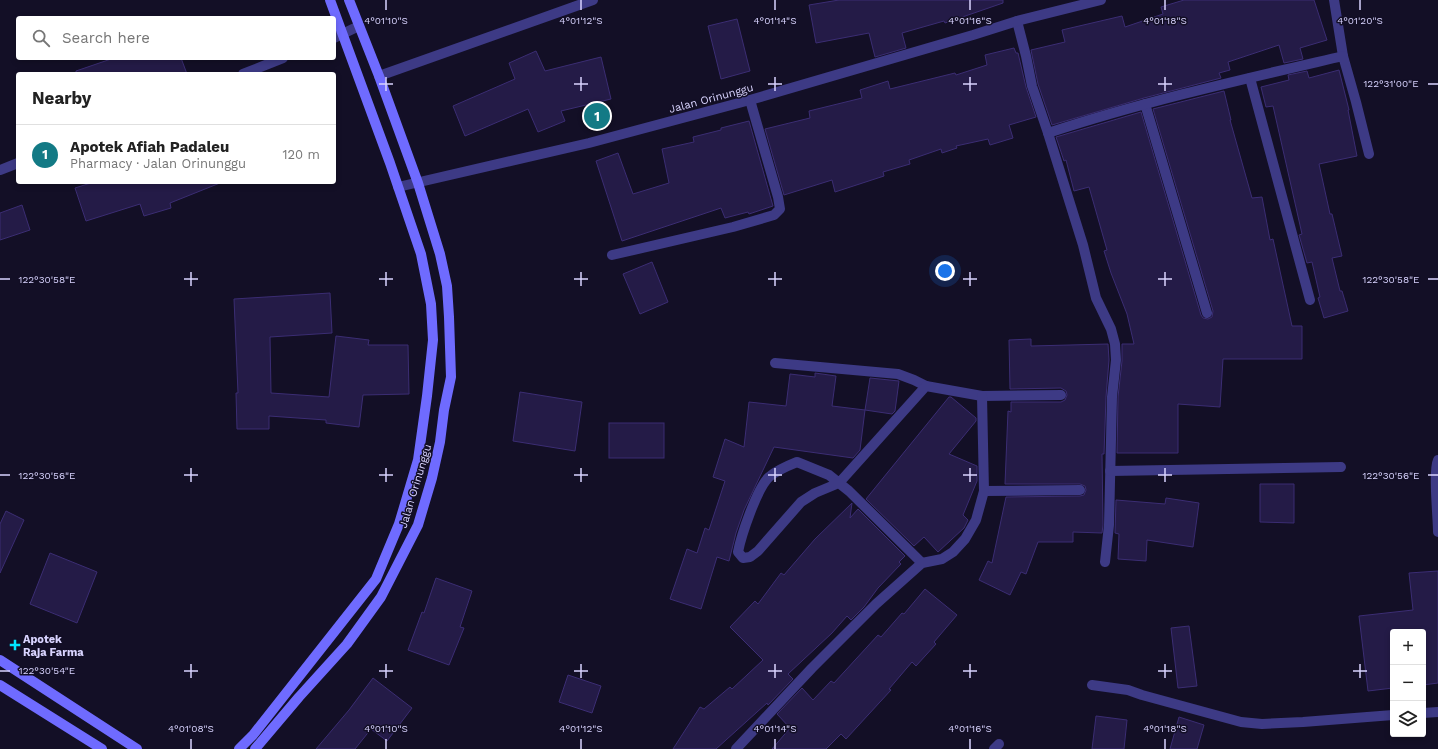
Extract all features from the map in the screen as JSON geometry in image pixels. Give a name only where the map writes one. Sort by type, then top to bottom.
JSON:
[{"type":"street","name":"Jalan Orinunggu","points":[[330,0],[334,16]]},
{"type":"street","name":"Jalan Orinunggu","points":[[255,749],[347,644],[382,597],[418,525],[432,478],[440,442],[444,410],[451,377],[450,317],[447,286],[440,254],[418,183],[379,76],[349,0]]},
{"type":"street","points":[[379,76],[593,0]]},
{"type":"street","name":"Jalan Orinunggu","points":[[398,187],[589,144],[750,100],[1017,21],[1101,0]]},
{"type":"street","points":[[1334,0],[1343,56],[1369,154]]},
{"type":"street","points":[[1017,21],[1032,86],[1083,245],[1096,298],[1111,329],[1116,344],[1116,360],[1112,397],[1109,525],[1105,562]]},
{"type":"street","points":[[338,36],[359,26]]},
{"type":"street","name":"Jalan Orinunggu","points":[[239,749],[253,736],[376,579],[399,524],[418,460],[427,396],[433,340],[431,304],[421,254],[365,94],[351,59],[338,36]]},
{"type":"street","points":[[1048,133],[1097,117],[1145,104],[1343,56]]},
{"type":"street","points":[[248,72],[278,60]]},
{"type":"street","points":[[1250,78],[1310,300]]},
{"type":"street","points":[[612,255],[733,227],[774,215],[780,209],[778,197],[750,100]]},
{"type":"street","points":[[1145,104],[1207,312]]},
{"type":"street","points":[[0,170],[16,164]]},
{"type":"street","points":[[775,363],[898,374],[926,386],[982,396],[1061,395]]},
{"type":"street","points":[[922,563],[857,498],[839,483],[824,472],[797,462],[783,468],[768,478],[752,505],[738,552],[743,558],[750,557],[758,551],[801,502],[815,493],[839,483],[926,386]]},
{"type":"street","points":[[736,749],[821,658],[876,604],[922,563],[942,559],[953,552],[965,539],[976,520],[984,491],[982,396]]},
{"type":"street","points":[[1438,460],[1436,481],[1438,532]]},
{"type":"street","points":[[1110,471],[1341,467]]},
{"type":"street","points":[[984,491],[1080,490]]},
{"type":"street","points":[[0,660],[137,749]]},
{"type":"street","points":[[0,686],[102,749]]},
{"type":"street","points":[[1092,686],[1128,690],[1241,722],[1262,724],[1390,715]]},
{"type":"street","points":[[1426,713],[1438,712]]},
{"type":"building","points":[[839,0],[1003,0],[1003,3],[945,23],[944,21],[902,33],[906,48],[875,57],[869,33],[816,43],[809,5]]},
{"type":"building","points":[[1184,0],[1314,0],[1327,40],[1300,48],[1303,59],[1284,63],[1279,45],[1228,62],[1230,70],[1219,73],[1221,78],[1144,98],[1052,125],[1038,84],[1031,50],[1065,42],[1062,30],[1122,16],[1125,27],[1163,14],[1161,7]]},
{"type":"building","points":[[737,19],[750,71],[721,79],[708,26]]},
{"type":"building","points":[[1014,48],[1016,53],[1018,53],[1026,87],[1036,117],[1009,125],[1013,138],[990,145],[988,139],[956,146],[957,148],[942,153],[941,149],[909,160],[910,164],[883,172],[884,176],[835,192],[832,180],[784,195],[765,129],[810,118],[809,111],[862,98],[860,90],[888,81],[890,89],[955,73],[956,75],[987,65],[985,55]]},
{"type":"building","points":[[536,51],[545,71],[601,57],[611,99],[561,111],[565,121],[538,132],[528,109],[465,136],[453,106],[515,79],[509,63]]},
{"type":"building","points":[[108,60],[182,60],[186,72],[76,72]]},
{"type":"building","points":[[1339,70],[1349,110],[1357,156],[1319,164],[1330,214],[1332,214],[1342,256],[1332,258],[1340,291],[1342,291],[1348,311],[1324,318],[1318,298],[1320,297],[1312,262],[1307,263],[1299,235],[1302,234],[1273,106],[1266,107],[1261,87],[1289,80],[1288,75],[1307,71],[1309,78]]},
{"type":"building","points":[[1224,91],[1230,120],[1252,198],[1262,197],[1270,240],[1273,239],[1292,326],[1302,326],[1302,359],[1223,359],[1220,407],[1178,404],[1178,453],[1117,453],[1118,397],[1122,361],[1122,344],[1134,344],[1127,314],[1104,251],[1107,250],[1089,187],[1074,191],[1066,160],[1064,161],[1056,137],[1141,112],[1201,315],[1203,318],[1208,319],[1212,317],[1213,311],[1153,109]]},
{"type":"building","points":[[749,121],[773,206],[749,214],[748,212],[725,218],[721,208],[622,241],[596,161],[618,153],[633,194],[669,183],[662,149],[694,142],[693,137]]},
{"type":"building","points":[[88,184],[218,184],[170,203],[171,208],[144,216],[140,204],[86,221],[75,188]]},
{"type":"building","points":[[22,205],[30,230],[0,240],[0,213]]},
{"type":"building","points":[[652,262],[668,302],[640,314],[623,274]]},
{"type":"building","points":[[330,293],[332,333],[270,337],[271,393],[329,397],[336,336],[369,340],[368,345],[408,345],[409,394],[363,395],[359,427],[326,423],[326,420],[269,416],[269,429],[237,429],[236,393],[238,393],[234,299]]},
{"type":"building","points":[[1031,339],[1031,346],[1108,344],[1109,360],[1104,454],[1102,454],[1103,525],[1102,533],[1073,532],[1073,542],[1038,542],[1026,574],[1021,572],[1010,595],[979,580],[988,561],[992,563],[1006,497],[1080,496],[1084,495],[1086,490],[1085,486],[1080,484],[1005,484],[1008,411],[1011,412],[1011,402],[1061,402],[1065,400],[1067,395],[1066,391],[1061,388],[1010,389],[1009,340]]},
{"type":"building","points":[[815,373],[836,376],[832,406],[865,410],[860,450],[853,458],[774,447],[744,510],[729,561],[717,557],[701,609],[670,599],[687,549],[697,553],[705,528],[709,530],[725,481],[713,477],[725,439],[744,447],[749,402],[786,406],[790,374],[815,377]]},
{"type":"building","points":[[870,378],[899,381],[895,411],[892,414],[865,410]]},
{"type":"building","points":[[520,392],[582,402],[575,451],[513,441]]},
{"type":"building","points":[[949,397],[951,397],[976,418],[976,421],[949,454],[977,466],[977,481],[963,515],[968,520],[964,528],[938,552],[924,537],[914,546],[866,499]]},
{"type":"building","points":[[609,423],[664,423],[664,458],[609,458]]},
{"type":"building","points":[[1260,484],[1294,484],[1294,523],[1260,522]]},
{"type":"building","points":[[1166,498],[1199,503],[1193,547],[1147,540],[1146,561],[1118,559],[1119,534],[1115,533],[1116,500],[1165,504]]},
{"type":"building","points":[[852,503],[850,518],[858,509],[905,556],[899,562],[901,564],[851,620],[847,616],[832,633],[788,674],[793,679],[768,705],[767,703],[716,749],[673,749],[700,707],[704,709],[730,687],[732,689],[763,660],[730,627],[755,601],[758,604],[781,573],[784,575],[815,539]]},
{"type":"building","points":[[6,511],[24,520],[0,573],[0,524]]},
{"type":"building","points":[[50,553],[97,572],[77,623],[30,604]]},
{"type":"building","points":[[1438,571],[1438,683],[1426,685],[1426,629],[1390,629],[1390,688],[1368,691],[1359,616],[1413,610],[1409,573]]},
{"type":"building","points":[[436,578],[472,591],[460,627],[464,628],[449,665],[408,650],[422,612],[424,613]]},
{"type":"building","points":[[925,589],[957,615],[934,642],[936,644],[916,666],[912,662],[889,689],[891,690],[846,739],[841,734],[826,749],[772,749],[790,728],[777,714],[802,688],[813,700],[831,681],[834,683],[878,635],[881,637],[902,613],[904,614]]},
{"type":"building","points":[[1189,626],[1197,686],[1178,688],[1171,628]]},
{"type":"building","points":[[568,675],[601,686],[592,713],[559,702]]},
{"type":"building","points":[[373,678],[412,708],[387,741],[371,729],[355,749],[316,749],[349,710]]},
{"type":"building","points":[[1096,716],[1127,720],[1124,749],[1092,749]]},
{"type":"building","points":[[1179,717],[1204,725],[1197,749],[1170,749]]},
{"type":"place","name":"Apotek Afiah Padaleu","points":[[597,116]]},
{"type":"place","name":"Apotek Raja Farma","points":[[15,645]]}]
